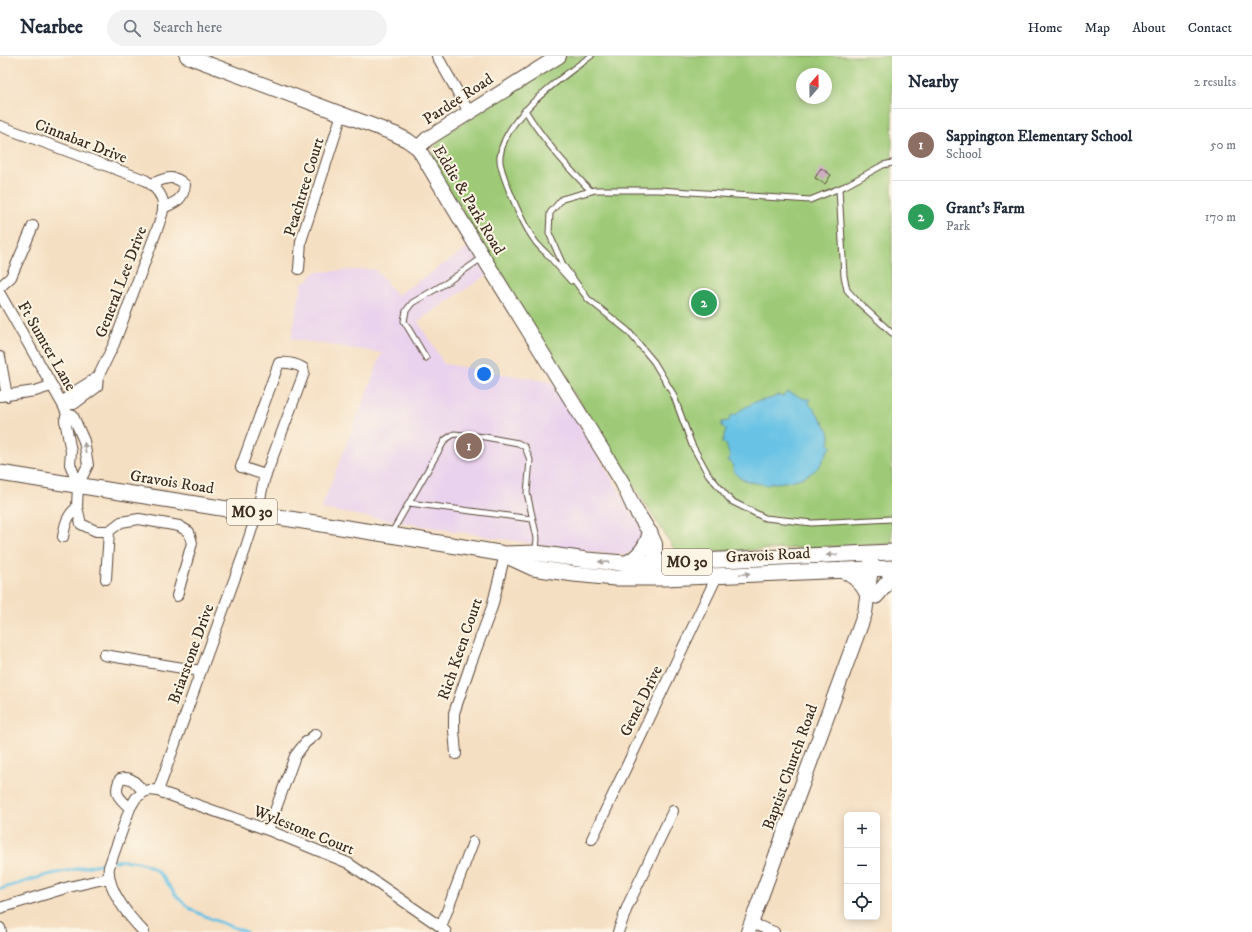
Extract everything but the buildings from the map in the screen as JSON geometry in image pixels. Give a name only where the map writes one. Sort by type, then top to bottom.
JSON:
[{"type":"main road","name":"Gravois Road","points":[[0,473],[257,513],[504,554],[536,553],[587,560],[627,563],[880,560]]},
{"type":"main road","points":[[627,563],[635,558],[646,547],[650,533]]},
{"type":"main road","name":"Gravois Road","points":[[504,554],[533,568],[597,576],[659,578],[842,570],[880,560]]},
{"type":"main road","points":[[842,570],[856,578],[872,594],[892,577]]},
{"type":"street","name":"Eddie & Park Road","points":[[187,56],[342,114],[407,140],[418,148],[483,257],[622,482],[633,506],[650,533],[659,563],[659,578]]},
{"type":"street","points":[[437,56],[469,112]]},
{"type":"street","name":"Pardee Road","points":[[418,148],[427,139],[559,56]]},
{"type":"street","name":"Peachtree Court","points":[[299,269],[302,241],[342,114]]},
{"type":"street","name":"Cinnabar Drive","points":[[0,126],[145,180],[155,186],[160,195],[164,208]]},
{"type":"street","points":[[151,184],[166,178],[174,178],[180,180],[185,185],[181,198],[164,208]]},
{"type":"street","name":"General Lee Drive","points":[[65,409],[97,386],[98,377],[114,344],[164,208]]},
{"type":"street","points":[[0,287],[11,277],[33,226]]},
{"type":"street","name":"Ft Sumter Lane","points":[[0,294],[51,386],[65,409],[73,416],[84,441],[88,465],[78,485]]},
{"type":"street","points":[[0,357],[3,396],[35,391],[51,386]]},
{"type":"street","name":"Briarstone Drive","points":[[158,792],[245,550],[257,513],[265,475],[304,374],[303,368],[299,366],[279,363],[241,467],[265,475]]},
{"type":"street","name":"Ft Sumter Lane","points":[[65,409],[65,420],[71,452],[70,464],[78,485]]},
{"type":"street","name":"Eddie & Park Road","points":[[622,482],[639,500],[661,538],[664,551],[659,563]]},
{"type":"street","points":[[78,485],[77,507],[82,524],[96,531],[109,531],[121,522],[138,519],[179,526],[189,532],[192,543],[177,596]]},
{"type":"street","points":[[63,537],[70,513],[77,507]]},
{"type":"street","points":[[106,579],[109,531]]},
{"type":"street","name":"Rich Keen Court","points":[[456,754],[454,713],[492,607],[504,554]]},
{"type":"street","name":"Baptist Church Road","points":[[749,927],[865,614],[872,594],[880,560]]},
{"type":"street","name":"Genel Drive","points":[[592,838],[718,576]]},
{"type":"street","points":[[104,655],[201,671]]},
{"type":"street","points":[[268,830],[295,756],[305,743],[316,734]]},
{"type":"street","points":[[130,808],[121,800],[117,793],[117,786],[120,779],[125,777],[133,780],[144,792]]},
{"type":"street","points":[[144,932],[124,908],[112,887],[108,873],[130,808],[136,798],[144,792],[150,790],[158,792]]},
{"type":"street","name":"Wylestone Court","points":[[158,792],[268,830],[348,863],[443,929]]},
{"type":"street","points":[[618,932],[628,905],[673,811]]},
{"type":"street","points":[[443,929],[472,842]]},
{"type":"street","points":[[0,908],[69,887],[108,873]]},
{"type":"street","points":[[749,927],[774,932]]},
{"type":"street","points":[[0,928],[1,932]]},
{"type":"lane","points":[[591,56],[544,92],[521,115],[504,143],[500,158],[502,173],[533,238],[588,300],[628,331],[654,362],[673,394],[695,451],[708,474],[731,501],[764,518],[812,523],[892,519]]},
{"type":"lane","points":[[526,110],[538,130],[554,151],[591,191]]},
{"type":"lane","points":[[588,300],[563,265],[548,233],[550,213],[562,199],[595,190],[660,190],[810,200],[845,186],[883,165],[892,164]]},
{"type":"lane","points":[[839,188],[844,276],[847,290],[892,333]]},
{"type":"lane","points":[[426,358],[404,321],[406,311],[412,303],[446,283],[483,257]]},
{"type":"lane","points":[[391,535],[445,440],[454,434],[485,437],[518,443],[525,446],[530,460],[527,493],[537,538],[536,553]]},
{"type":"lane","points":[[409,503],[532,519]]},
{"type":"shaded area","points":[[471,246],[487,275],[418,321],[444,364],[553,382],[645,533],[634,551],[625,555],[569,550],[321,509],[382,353],[291,339],[302,283],[308,280],[315,272],[375,269],[397,295]]},
{"type":"green space","points":[[568,56],[892,56],[892,544],[685,553],[676,550],[557,367],[432,162],[432,153],[440,140],[446,134]]},
{"type":"water","points":[[788,392],[805,399],[810,399],[809,404],[815,410],[829,431],[829,444],[832,447],[827,451],[822,462],[813,472],[792,481],[771,483],[769,485],[751,482],[738,477],[731,462],[728,461],[730,458],[726,444],[722,443],[726,430],[722,426],[722,422],[729,421],[730,416],[735,415],[742,409],[755,402],[773,398],[778,395],[783,396]]},
{"type":"waterway","points":[[114,861],[126,860],[145,864],[156,870],[178,897],[191,909],[211,919],[246,932]]},
{"type":"waterway","points":[[0,889],[47,875],[109,862]]},
{"type":"place","name":"Grant's Farm","points":[[704,303]]},
{"type":"place","name":"Sappington Elementary School","points":[[469,446]]}]
